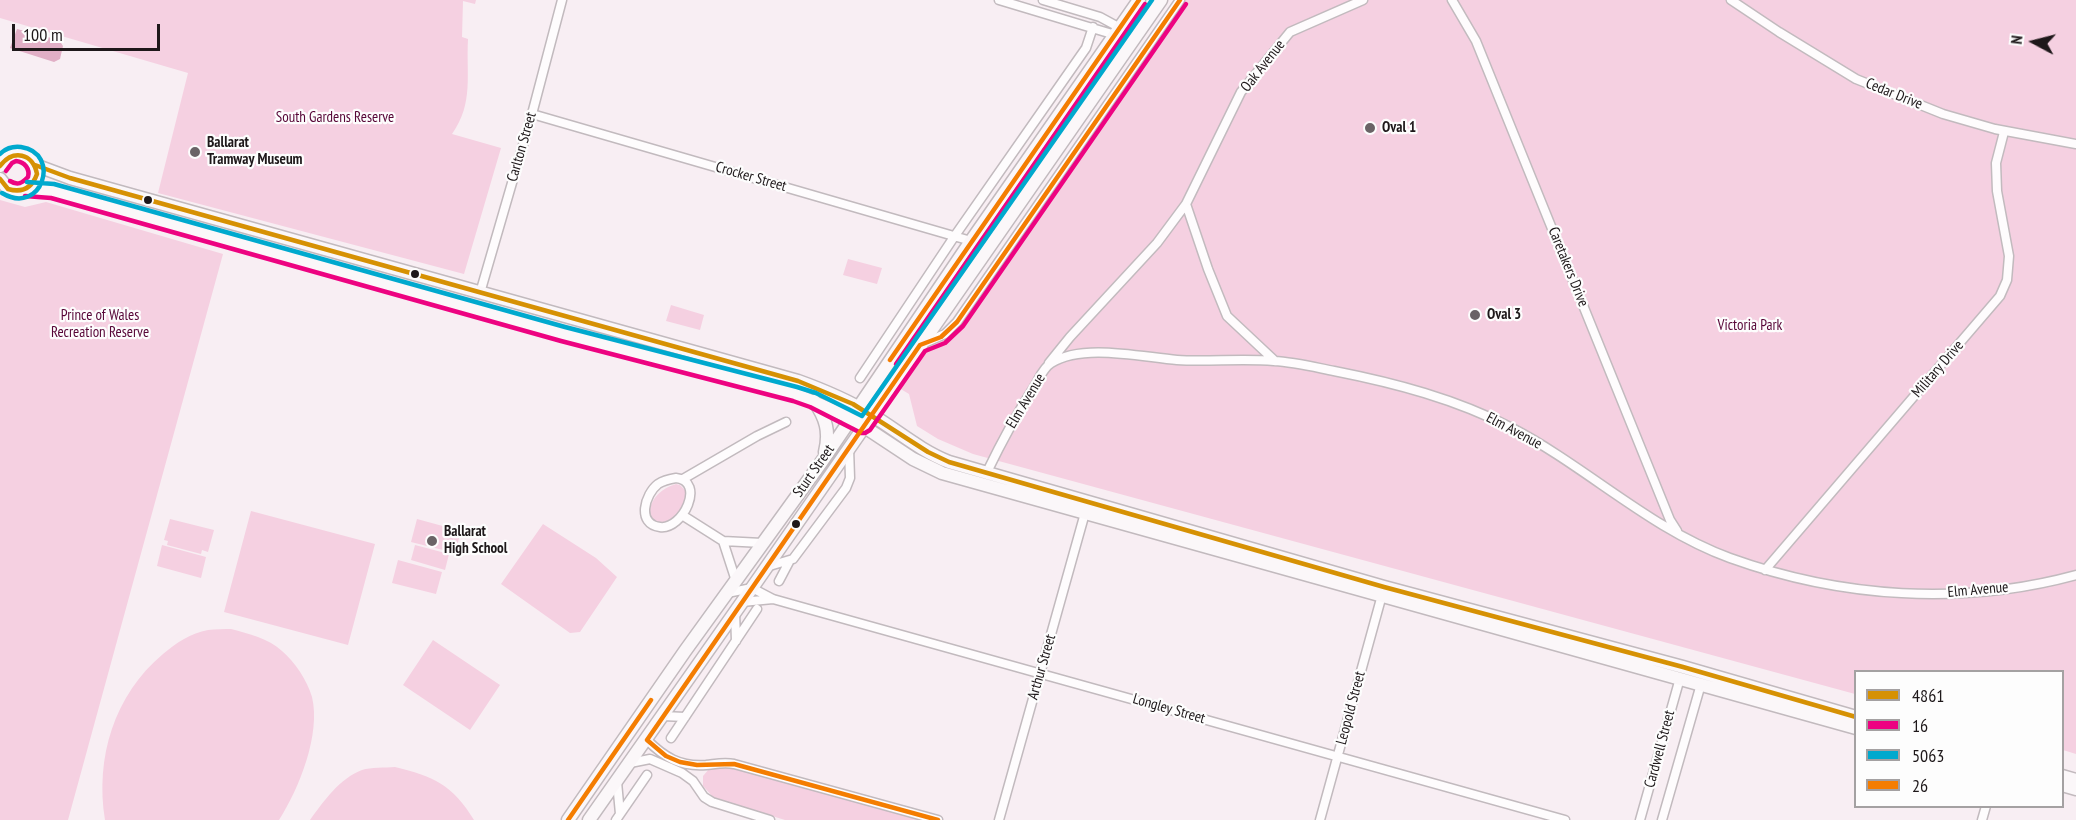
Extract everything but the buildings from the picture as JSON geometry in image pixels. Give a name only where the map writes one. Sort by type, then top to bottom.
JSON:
[{"type":"main road","name":"Sturt Street","points":[[568,820],[726,593],[823,460],[1138,0]]},
{"type":"main road","name":"Sturt Street","points":[[589,820],[1161,0]]},
{"type":"main road","points":[[0,166],[4,156],[24,154],[35,165],[69,178],[798,381],[825,390],[855,412],[864,426],[933,470],[1087,507],[1383,591],[1702,678],[1854,716]]},
{"type":"main road","points":[[26,189],[35,179],[35,165]]},
{"type":"main road","points":[[1,182],[15,191],[52,190],[562,334],[872,415],[931,454],[949,462],[987,472],[1087,507]]},
{"type":"main road","points":[[236,225],[249,245]]},
{"type":"main road","points":[[562,334],[567,318]]},
{"type":"main road","points":[[813,400],[825,419],[827,428],[823,460]]},
{"type":"main road","points":[[1702,678],[1854,727]]},
{"type":"street","name":"Carlton Street","points":[[480,293],[532,114],[562,0]]},
{"type":"street","points":[[999,0],[1093,27],[1117,30]]},
{"type":"street","points":[[1043,0],[1100,17],[1117,30],[1134,38]]},
{"type":"street","points":[[920,345],[941,337],[957,322],[1180,0]]},
{"type":"street","name":"Oak Avenue","points":[[1047,366],[1070,337],[1157,243],[1186,204],[1241,92],[1290,32],[1363,0]]},
{"type":"street","name":"Caretakers Drive","points":[[1452,0],[1476,41],[1670,520],[1681,536]]},
{"type":"street","name":"Cedar Drive","points":[[1731,0],[1856,79],[1942,114],[2004,132],[2076,144]]},
{"type":"street","points":[[860,378],[954,237],[1086,48],[1093,27]]},
{"type":"street","name":"Crocker Street","points":[[532,114],[971,241]]},
{"type":"street","name":"Military Drive","points":[[1765,570],[2000,297],[2007,280],[2009,256],[1997,191],[1996,163],[2004,132]]},
{"type":"street","points":[[1186,204],[1227,316],[1275,361]]},
{"type":"street","name":"Elm Avenue","points":[[987,472],[1021,407],[1047,366],[1065,357],[1102,352],[1181,360],[1275,361],[1380,381],[1415,390],[1473,410],[1538,442],[1647,516],[1681,536],[1716,553],[1765,570],[1830,585],[1911,594],[1981,591],[2076,575]]},
{"type":"street","points":[[683,479],[786,422]]},
{"type":"street","name":"Sturt Street","points":[[778,580],[848,484],[851,474],[849,448]]},
{"type":"street","points":[[673,478],[683,479],[688,483],[691,492],[682,515],[669,526],[658,527],[648,522],[645,510],[648,497],[658,484],[673,478]]},
{"type":"street","name":"Arthur Street","points":[[999,820],[1087,507]]},
{"type":"street","points":[[682,515],[723,541],[762,543]]},
{"type":"street","points":[[723,541],[736,581]]},
{"type":"street","points":[[766,567],[789,562]]},
{"type":"street","points":[[726,593],[752,588]]},
{"type":"street","name":"Longley Street","points":[[752,588],[773,599],[1565,820]]},
{"type":"street","name":"Leopold Street","points":[[1320,820],[1383,591]]},
{"type":"street","name":"Longley Street","points":[[739,607],[773,599]]},
{"type":"street","points":[[736,642],[739,607]]},
{"type":"street","points":[[671,738],[757,609]]},
{"type":"street","name":"Cardwell Street","points":[[1640,820],[1681,672]]},
{"type":"street","name":"Cardwell Street","points":[[1662,820],[1702,678]]},
{"type":"street","points":[[663,716],[685,717]]},
{"type":"street","points":[[646,740],[674,761],[687,765],[734,764],[938,820]]},
{"type":"street","points":[[630,763],[646,759],[655,761],[687,776],[712,802],[770,820]]},
{"type":"street","points":[[700,791],[699,776],[707,765]]},
{"type":"street","points":[[618,817],[647,776]]},
{"type":"street","points":[[617,782],[618,817]]},
{"type":"green space","name":"South Gardens Reserve","points":[[0,0],[476,0],[475,4],[463,1],[462,37],[468,39],[468,88],[464,111],[452,134],[501,148],[464,274],[158,193],[188,73],[0,18]]},
{"type":"green space","name":"Victoria Park","points":[[1184,0],[2076,0],[2076,754],[2064,750],[2064,670],[1854,670],[1854,694],[973,454],[938,439],[917,426],[909,394],[899,388],[928,347],[944,340],[956,331]]},
{"type":"green space","name":"Prince of Wales Recreation Reserve","points":[[0,200],[25,207],[46,202],[223,254],[68,820],[0,820]]},
{"type":"green space","points":[[848,259],[882,268],[877,284],[843,275]]},
{"type":"green space","points":[[671,305],[704,315],[700,330],[666,321]]},
{"type":"green space","points":[[676,484],[685,490],[686,497],[682,509],[678,515],[667,522],[654,522],[649,512],[655,498],[666,488]]},
{"type":"green space","points":[[251,511],[375,544],[348,645],[224,612]]},
{"type":"green space","points":[[170,519],[214,530],[208,552],[202,550],[201,554],[167,545],[168,541],[164,540]]},
{"type":"green space","points":[[417,519],[461,531],[455,553],[411,542]]},
{"type":"green space","points":[[543,524],[596,558],[617,577],[580,632],[570,633],[501,584]]},
{"type":"green space","points":[[162,545],[206,557],[201,578],[157,566]]},
{"type":"green space","points":[[415,545],[449,554],[445,570],[411,560]]},
{"type":"green space","points":[[398,560],[442,572],[436,594],[392,583]]},
{"type":"green space","points":[[231,629],[264,640],[282,651],[300,672],[312,697],[314,712],[311,744],[301,777],[279,820],[105,820],[103,774],[106,751],[120,708],[132,689],[146,670],[184,639],[208,630]]},
{"type":"green space","points":[[433,640],[500,685],[470,730],[403,685]]},
{"type":"green space","points":[[726,766],[926,820],[785,820],[714,798],[703,786],[703,776],[709,769]]},
{"type":"green space","points":[[395,767],[431,778],[450,790],[474,820],[310,820],[333,791],[354,774],[366,769]]},
{"type":"shaded area","points":[[17,29],[59,40],[63,46],[60,59],[54,62],[10,48]]},
{"type":"transit line","name":"26","points":[[890,360],[1139,0]]},
{"type":"transit line","name":"5063","points":[[27,182],[54,184],[565,327],[797,387],[816,393],[862,416],[1152,0]]},
{"type":"transit line","name":"26","points":[[938,820],[734,764],[697,765],[680,762],[666,756],[647,740],[920,345],[941,337],[957,322],[1180,0]]},
{"type":"transit line","name":"16","points":[[896,364],[1145,4]]},
{"type":"transit line","name":"16","points":[[25,196],[51,198],[561,341],[793,401],[865,433],[870,430],[925,351],[945,343],[963,326],[1186,4]]},
{"type":"transit line","name":"5063","points":[[0,154],[15,147],[34,152],[41,160],[44,171],[42,181],[36,191],[28,197],[16,198],[2,193]]},
{"type":"transit line","name":"4861","points":[[0,166],[11,157],[22,156],[31,162],[37,174],[29,186],[22,190],[8,189],[0,179]]},
{"type":"transit line","name":"16","points":[[6,171],[16,161],[24,164],[27,169],[28,177],[24,181],[18,184],[10,181]]},
{"type":"transit line","name":"4861","points":[[35,165],[70,178],[798,381],[853,404],[928,452],[949,462],[1384,587],[1683,667],[1854,716]]},
{"type":"transit line","name":"26","points":[[568,820],[651,700]]},
{"type":"place","name":"Oval 1","points":[[1370,128]]},
{"type":"place","name":"Ballarat Tramway Museum","points":[[195,152]]},
{"type":"place","name":"Oval 3","points":[[1475,315]]},
{"type":"place","name":"Ballarat High School","points":[[432,541]]}]
